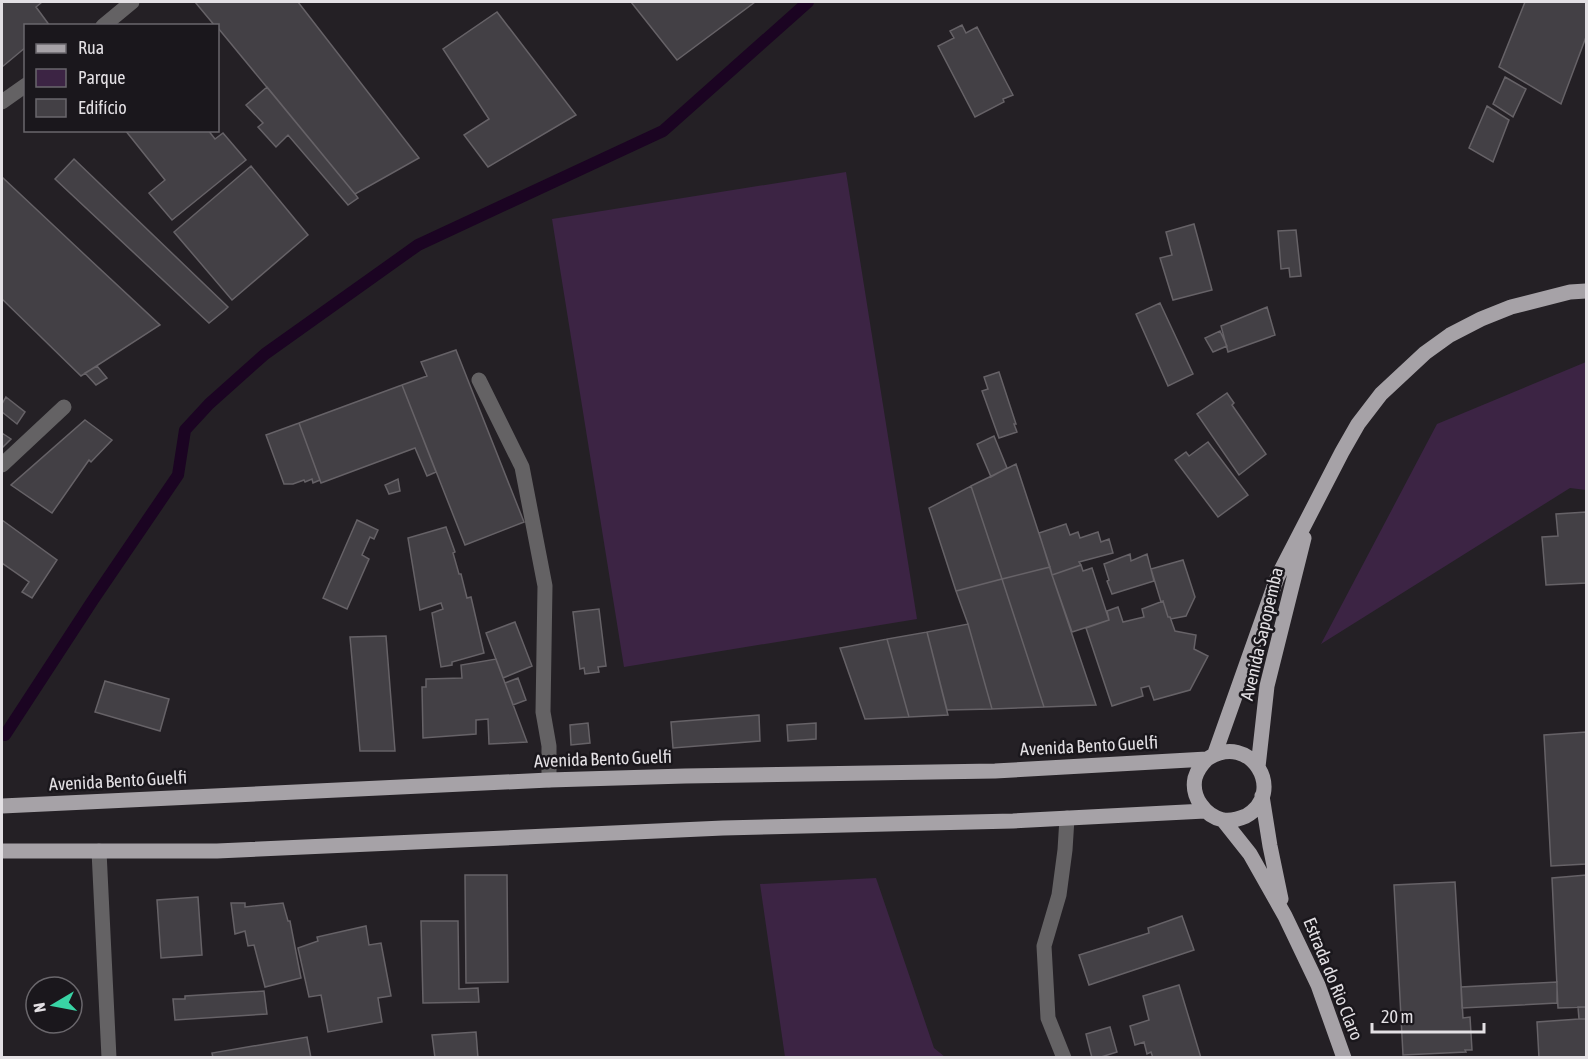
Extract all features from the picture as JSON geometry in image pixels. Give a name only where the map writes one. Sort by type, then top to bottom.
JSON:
[{"type":"main road","name":"Avenida Sapopemba","points":[[1211,756],[1277,578],[1358,424],[1381,394],[1425,353],[1450,335],[1480,320],[1511,307],[1570,292],[1587,291]]},
{"type":"main road","name":"Avenida Sapopemba","points":[[1258,766],[1267,686],[1311,512]]},
{"type":"main road","points":[[1235,751],[1252,759],[1258,766],[1263,776],[1262,796],[1258,805],[1243,817],[1223,820],[1205,811],[1198,802],[1195,778],[1199,768],[1211,756],[1235,751]]},
{"type":"main road","name":"Avenida Bento Guelfi","points":[[2,806],[549,780],[995,771],[1211,756]]},
{"type":"main road","name":"Estrada do Rio Claro","points":[[1262,796],[1285,916]]},
{"type":"main road","points":[[2,851],[217,851],[723,828],[1013,821],[1205,811]]},
{"type":"main road","name":"Estrada do Rio Claro","points":[[1223,820],[1250,854],[1285,916],[1318,985],[1344,1058]]},
{"type":"street","points":[[105,24],[132,2]]},
{"type":"street","points":[[2,102],[24,86]]},
{"type":"street","points":[[479,380],[522,467],[545,586],[543,712],[549,746],[549,780]]},
{"type":"street","points":[[2,465],[64,407]]},
{"type":"street","points":[[1064,1058],[1048,1018],[1044,946],[1059,895],[1067,818]]},
{"type":"street","points":[[99,851],[109,1058]]},
{"type":"green space","points":[[846,172],[917,619],[624,667],[552,219]]},
{"type":"green space","points":[[1586,362],[1586,490],[1570,488],[1321,644],[1437,424]]},
{"type":"green space","points":[[876,878],[934,1048],[945,1057],[785,1057],[760,884]]},
{"type":"building","points":[[2,2],[42,2],[36,7],[49,24],[24,24],[24,49],[2,67]]},
{"type":"building","points":[[195,2],[298,2],[419,158],[355,194],[219,29],[219,24],[213,24]]},
{"type":"building","points":[[631,2],[755,2],[677,60]]},
{"type":"building","points":[[1525,2],[1586,2],[1586,37],[1561,104],[1499,67]]},
{"type":"building","points":[[497,12],[576,115],[488,167],[464,135],[489,119],[443,49]]},
{"type":"building","points":[[962,25],[966,33],[977,27],[1013,95],[975,117],[938,46],[954,38],[950,31]]},
{"type":"building","points":[[1505,77],[1526,89],[1513,117],[1493,104]]},
{"type":"building","points":[[267,87],[358,198],[348,205],[288,135],[276,147],[258,127],[263,123],[246,105]]},
{"type":"building","points":[[1487,106],[1509,120],[1493,162],[1469,148]]},
{"type":"building","points":[[127,132],[210,132],[215,139],[223,133],[246,160],[172,220],[149,193],[165,180]]},
{"type":"building","points":[[74,159],[228,307],[209,323],[55,179]]},
{"type":"building","points":[[251,166],[308,235],[232,300],[174,232]]},
{"type":"building","points":[[2,177],[160,325],[81,376],[2,299]]},
{"type":"building","points":[[1194,224],[1212,290],[1173,300],[1160,258],[1172,255],[1166,232]]},
{"type":"building","points":[[1296,230],[1301,276],[1290,277],[1289,268],[1281,269],[1278,231]]},
{"type":"building","points":[[1160,303],[1193,374],[1168,386],[1136,314]]},
{"type":"building","points":[[1267,307],[1275,335],[1228,352],[1221,326]]},
{"type":"building","points":[[1220,331],[1227,346],[1213,352],[1205,338]]},
{"type":"building","points":[[456,350],[524,522],[465,545],[402,385],[427,376],[421,362]]},
{"type":"building","points":[[97,366],[107,378],[96,385],[85,373]]},
{"type":"building","points":[[999,372],[1017,432],[999,438],[982,391],[988,389],[984,377]]},
{"type":"building","points":[[402,385],[436,472],[427,476],[415,448],[321,483],[299,423]]},
{"type":"building","points":[[1227,393],[1234,403],[1232,405],[1266,454],[1239,475],[1197,414]]},
{"type":"building","points":[[6,397],[25,412],[17,424],[2,412],[2,404]]},
{"type":"building","points":[[85,420],[112,440],[91,462],[89,460],[52,513],[11,485]]},
{"type":"building","points":[[299,423],[320,480],[313,483],[312,479],[284,484],[266,435]]},
{"type":"building","points":[[2,433],[11,439],[2,448]]},
{"type":"building","points":[[994,436],[1007,468],[991,477],[977,444]]},
{"type":"building","points":[[1208,442],[1248,495],[1218,517],[1175,460],[1186,452],[1189,456]]},
{"type":"building","points":[[1016,464],[1050,567],[1002,579],[971,486]]},
{"type":"building","points":[[398,479],[400,491],[389,494],[385,485]]},
{"type":"building","points":[[971,486],[1002,579],[956,591],[929,508]]},
{"type":"building","points":[[1586,512],[1586,583],[1546,585],[1542,537],[1558,536],[1556,514]]},
{"type":"building","points":[[2,520],[57,560],[32,598],[22,592],[29,582],[2,563]]},
{"type":"building","points":[[357,520],[378,530],[374,539],[370,537],[362,555],[369,559],[347,609],[323,598]]},
{"type":"building","points":[[1066,524],[1070,535],[1078,532],[1080,538],[1098,532],[1101,542],[1109,539],[1113,553],[1079,562],[1081,565],[1052,575],[1039,533]]},
{"type":"building","points":[[446,527],[467,598],[471,597],[484,653],[441,667],[432,613],[443,609],[441,603],[420,610],[408,538]]},
{"type":"building","points":[[1130,554],[1131,561],[1147,554],[1154,581],[1112,594],[1104,564]]},
{"type":"building","points":[[1183,560],[1195,597],[1186,616],[1171,619],[1168,617],[1163,601],[1161,602],[1151,569]]},
{"type":"building","points":[[1081,565],[1083,571],[1092,568],[1109,620],[1072,632],[1052,575]]},
{"type":"building","points":[[1050,567],[1096,705],[1044,707],[1002,579]]},
{"type":"building","points":[[1002,579],[1044,707],[992,709],[968,624],[956,591]]},
{"type":"building","points":[[1163,601],[1175,631],[1196,635],[1194,649],[1208,656],[1190,690],[1154,700],[1149,686],[1141,688],[1143,696],[1112,706],[1086,628],[1109,620],[1107,611],[1118,607],[1123,622],[1144,617],[1142,609]]},
{"type":"building","points":[[599,609],[606,666],[598,667],[599,672],[585,674],[584,668],[580,669],[573,612]]},
{"type":"building","points":[[515,622],[532,666],[503,678],[486,633]]},
{"type":"building","points":[[968,624],[992,709],[947,710],[927,632]]},
{"type":"building","points":[[927,632],[948,715],[909,717],[887,639]]},
{"type":"building","points":[[386,636],[395,751],[360,751],[350,637]]},
{"type":"building","points":[[887,639],[909,717],[865,719],[840,648]]},
{"type":"building","points":[[496,659],[527,742],[489,744],[488,719],[476,720],[476,734],[423,738],[422,687],[426,687],[426,679],[462,678],[461,665]]},
{"type":"building","points":[[518,678],[526,700],[513,705],[505,683]]},
{"type":"building","points":[[105,681],[169,699],[160,731],[95,712]]},
{"type":"building","points":[[759,715],[760,741],[673,748],[671,722]]},
{"type":"building","points":[[588,723],[590,743],[571,745],[570,725]]},
{"type":"building","points":[[816,723],[816,739],[788,741],[787,725]]},
{"type":"building","points":[[1586,732],[1586,864],[1551,866],[1544,735]]},
{"type":"building","points":[[465,875],[507,875],[508,982],[466,983]]},
{"type":"building","points":[[1586,875],[1586,1007],[1558,1008],[1552,878]]},
{"type":"building","points":[[1455,882],[1463,1018],[1470,1017],[1472,1050],[1403,1055],[1394,885]]},
{"type":"building","points":[[198,897],[202,955],[161,958],[157,900]]},
{"type":"building","points":[[231,903],[245,903],[245,907],[283,903],[288,921],[290,921],[301,978],[265,987],[254,945],[248,946],[245,931],[235,934]]},
{"type":"building","points":[[1182,916],[1194,950],[1089,985],[1079,955],[1149,933],[1148,928]]},
{"type":"building","points":[[421,921],[458,921],[459,989],[478,988],[479,1002],[423,1003]]},
{"type":"building","points":[[366,926],[369,945],[381,943],[391,996],[378,998],[382,1022],[328,1032],[321,995],[309,997],[298,948],[318,941],[317,937]]},
{"type":"building","points":[[1557,982],[1557,1003],[1462,1008],[1461,987]]},
{"type":"building","points":[[1179,985],[1201,1058],[1153,1058],[1151,1052],[1147,1054],[1144,1042],[1135,1045],[1130,1026],[1149,1020],[1143,996]]},
{"type":"building","points":[[264,991],[267,1014],[175,1020],[173,999],[185,999],[185,996]]},
{"type":"building","points":[[1578,1007],[1586,1007],[1586,1019],[1579,1019]]},
{"type":"building","points":[[1586,1019],[1586,1058],[1539,1058],[1537,1022]]},
{"type":"building","points":[[1110,1027],[1117,1052],[1092,1058],[1086,1034]]},
{"type":"building","points":[[476,1032],[478,1058],[435,1058],[432,1035]]},
{"type":"building","points":[[307,1037],[311,1058],[213,1058],[212,1053]]},
{"type":"waterway","points":[[5,735],[178,475],[185,430],[209,404],[265,354],[418,245],[663,131],[808,2]]}]
